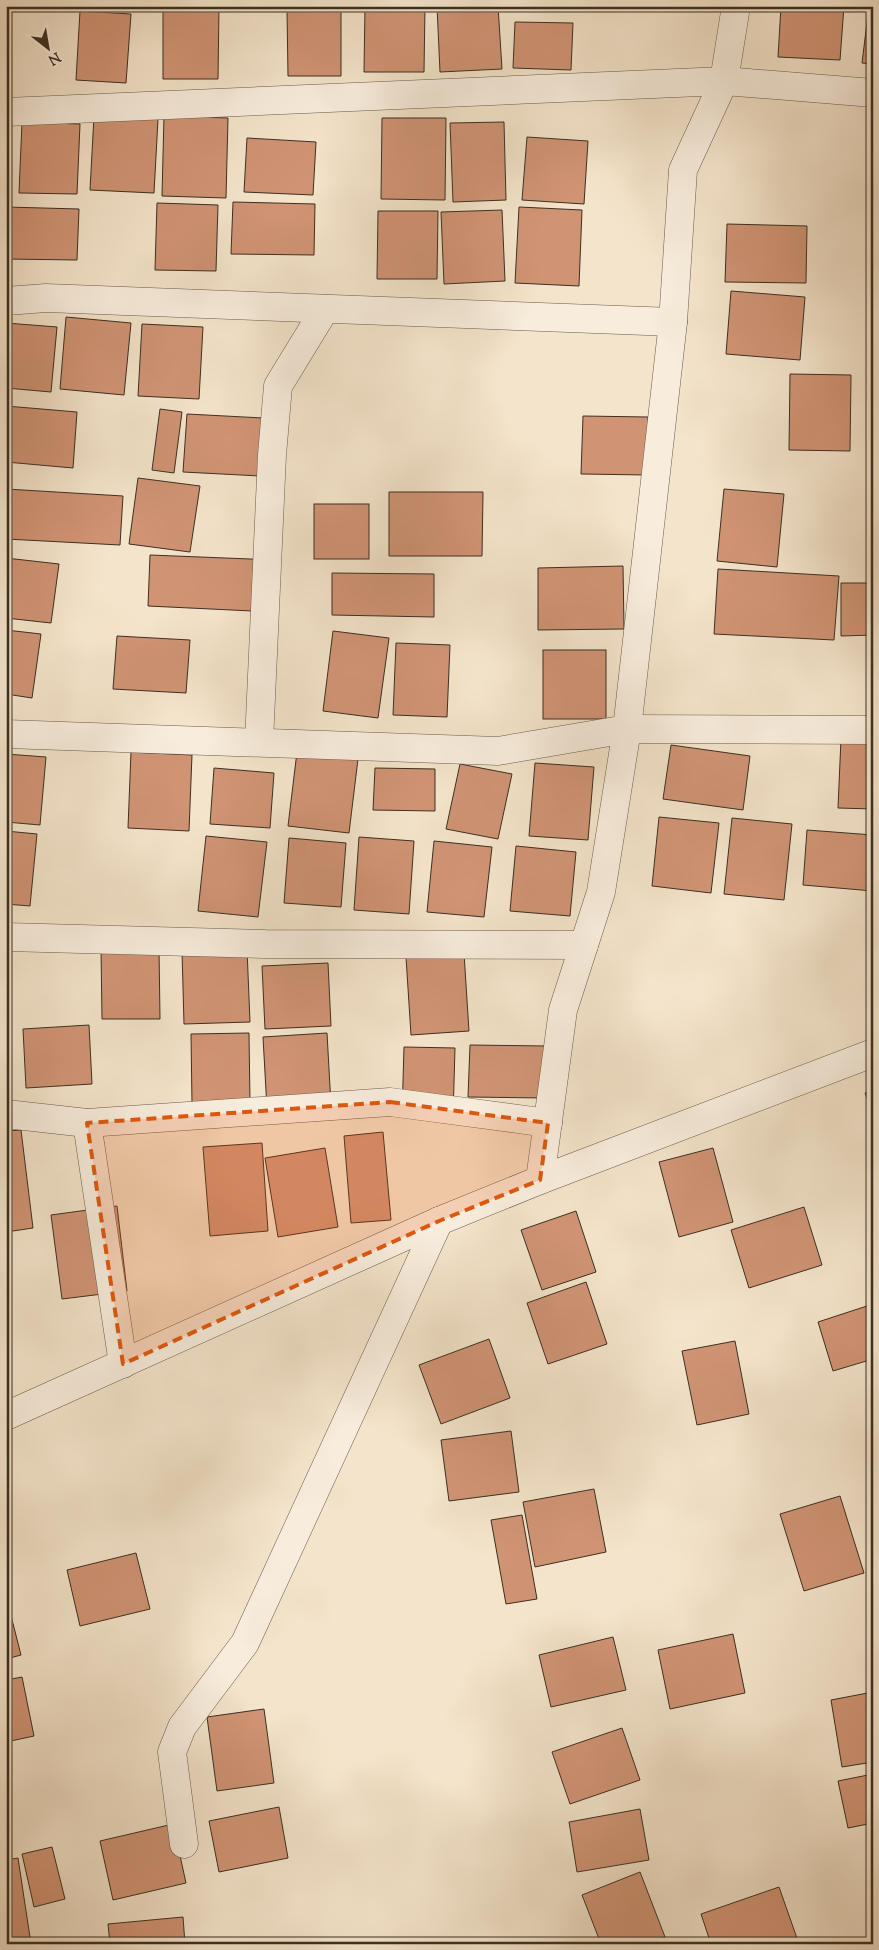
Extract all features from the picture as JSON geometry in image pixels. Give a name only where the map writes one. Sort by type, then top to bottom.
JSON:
[{"type":"street","points":[[540,1180],[563,1010],[601,892],[627,729],[673,322],[683,170],[724,81],[736,6]]},
{"type":"street","points":[[6,112],[724,81],[873,92]]},
{"type":"street","points":[[6,301],[46,298],[673,322]]},
{"type":"street","points":[[259,742],[272,455],[278,386],[325,308]]},
{"type":"street","points":[[6,734],[498,751],[627,729],[873,730]]},
{"type":"street","points":[[6,937],[265,944],[584,944]]},
{"type":"street","points":[[6,1416],[439,1221],[540,1180],[873,1053]]},
{"type":"street","points":[[6,1114],[88,1123],[390,1102],[548,1123]]},
{"type":"street","points":[[88,1123],[123,1364]]},
{"type":"street","points":[[184,1844],[172,1752],[182,1727],[245,1643],[439,1221]]},
{"type":"highlighted area","points":[[390,1102],[548,1123],[540,1180],[439,1221],[123,1364],[87,1123]]},
{"type":"building","points":[[365,6],[425,6],[424,72],[364,72]]},
{"type":"building","points":[[437,6],[498,6],[502,69],[440,72]]},
{"type":"building","points":[[781,6],[844,6],[840,60],[778,57]]},
{"type":"building","points":[[869,6],[873,6],[873,64],[862,63]]},
{"type":"building","points":[[219,7],[218,79],[163,79],[163,8]]},
{"type":"building","points":[[341,9],[341,76],[288,76],[287,10]]},
{"type":"building","points":[[80,11],[131,14],[126,83],[76,80]]},
{"type":"building","points":[[515,22],[573,23],[571,70],[513,68]]},
{"type":"building","points":[[94,116],[158,119],[154,193],[90,190]]},
{"type":"building","points":[[164,116],[228,118],[226,198],[162,196]]},
{"type":"building","points":[[382,118],[446,118],[445,200],[381,199]]},
{"type":"building","points":[[22,122],[80,124],[77,194],[19,193]]},
{"type":"building","points":[[504,122],[506,200],[453,202],[450,123]]},
{"type":"building","points":[[527,137],[588,141],[584,204],[522,200]]},
{"type":"building","points":[[247,138],[316,142],[313,195],[244,192]]},
{"type":"building","points":[[233,202],[315,204],[314,255],[231,254]]},
{"type":"building","points":[[157,203],[218,205],[216,271],[155,270]]},
{"type":"building","points":[[6,207],[79,209],[77,260],[6,259]]},
{"type":"building","points":[[519,207],[582,210],[579,286],[515,283]]},
{"type":"building","points":[[502,210],[505,281],[444,284],[441,212]]},
{"type":"building","points":[[378,211],[438,211],[437,279],[377,279]]},
{"type":"building","points":[[727,224],[807,226],[806,283],[725,282]]},
{"type":"building","points":[[731,291],[805,297],[800,360],[726,354]]},
{"type":"building","points":[[66,317],[131,323],[124,395],[60,389]]},
{"type":"building","points":[[6,323],[57,327],[51,392],[6,388]]},
{"type":"building","points":[[142,324],[203,327],[199,399],[138,396]]},
{"type":"building","points":[[790,374],[851,375],[850,451],[789,450]]},
{"type":"building","points":[[6,406],[77,412],[73,468],[6,462]]},
{"type":"building","points":[[160,409],[182,412],[174,473],[152,470]]},
{"type":"building","points":[[187,414],[282,419],[279,477],[183,472]]},
{"type":"building","points":[[583,416],[648,417],[647,475],[581,474]]},
{"type":"building","points":[[138,478],[200,486],[190,552],[129,544]]},
{"type":"building","points":[[6,489],[123,496],[120,545],[6,539]]},
{"type":"building","points":[[724,489],[784,494],[777,567],[717,561]]},
{"type":"building","points":[[389,492],[483,492],[482,556],[389,556]]},
{"type":"building","points":[[314,504],[369,504],[369,559],[314,559]]},
{"type":"building","points":[[150,555],[275,560],[273,612],[148,606]]},
{"type":"building","points":[[6,558],[59,564],[51,623],[6,618]]},
{"type":"building","points":[[623,566],[624,629],[538,630],[538,568]]},
{"type":"building","points":[[718,569],[839,576],[834,640],[714,634]]},
{"type":"building","points":[[332,573],[434,574],[434,617],[332,615]]},
{"type":"building","points":[[841,583],[873,583],[873,635],[841,636]]},
{"type":"building","points":[[6,630],[41,634],[32,698],[6,694]]},
{"type":"building","points":[[333,631],[389,638],[378,718],[323,711]]},
{"type":"building","points":[[117,636],[190,640],[186,693],[113,689]]},
{"type":"building","points":[[396,643],[450,645],[447,717],[393,715]]},
{"type":"building","points":[[543,650],[606,650],[606,719],[543,719]]},
{"type":"building","points":[[841,739],[873,740],[873,809],[838,808]]},
{"type":"building","points":[[671,745],[750,756],[743,810],[663,799]]},
{"type":"building","points":[[131,752],[192,755],[189,831],[128,828]]},
{"type":"building","points":[[297,752],[358,759],[349,833],[288,826]]},
{"type":"building","points":[[6,754],[46,757],[40,825],[6,822]]},
{"type":"building","points":[[535,763],[594,767],[588,840],[529,836]]},
{"type":"building","points":[[460,764],[512,774],[498,839],[446,829]]},
{"type":"building","points":[[214,768],[274,773],[270,828],[210,824]]},
{"type":"building","points":[[375,768],[435,769],[435,811],[373,810]]},
{"type":"building","points":[[659,817],[719,823],[711,893],[652,886]]},
{"type":"building","points":[[732,818],[792,824],[784,900],[724,894]]},
{"type":"building","points":[[807,830],[873,835],[873,891],[803,885]]},
{"type":"building","points":[[6,831],[37,834],[30,906],[6,904]]},
{"type":"building","points":[[206,836],[267,842],[258,917],[198,911]]},
{"type":"building","points":[[359,837],[414,841],[409,914],[354,910]]},
{"type":"building","points":[[289,838],[346,843],[341,907],[284,903]]},
{"type":"building","points":[[434,841],[492,847],[484,917],[427,912]]},
{"type":"building","points":[[516,846],[576,852],[570,916],[510,911]]},
{"type":"building","points":[[159,948],[160,1019],[102,1019],[101,949]]},
{"type":"building","points":[[247,949],[250,1022],[184,1024],[182,951]]},
{"type":"building","points":[[464,953],[469,1031],[411,1035],[406,957]]},
{"type":"building","points":[[328,963],[331,1026],[265,1029],[262,966]]},
{"type":"building","points":[[89,1025],[92,1084],[26,1088],[23,1029]]},
{"type":"building","points":[[249,1033],[250,1103],[192,1104],[191,1034]]},
{"type":"building","points":[[327,1033],[331,1105],[267,1109],[263,1037]]},
{"type":"building","points":[[470,1045],[547,1046],[545,1098],[468,1097]]},
{"type":"building","points":[[404,1047],[455,1048],[453,1117],[402,1117]]},
{"type":"building","points":[[873,1090],[873,1112],[865,1093]]},
{"type":"building","points":[[21,1130],[33,1228],[6,1232],[6,1131]]},
{"type":"building","points":[[383,1132],[391,1220],[351,1223],[344,1136]]},
{"type":"building","points":[[262,1143],[268,1231],[210,1236],[203,1147]]},
{"type":"building","points":[[325,1148],[338,1227],[278,1237],[265,1158]]},
{"type":"building","points":[[713,1148],[733,1222],[679,1237],[659,1162]]},
{"type":"building","points":[[117,1206],[127,1291],[62,1299],[51,1215]]},
{"type":"building","points":[[804,1207],[822,1265],[749,1288],[731,1230]]},
{"type":"building","points":[[576,1211],[596,1272],[542,1290],[521,1230]]},
{"type":"building","points":[[586,1282],[607,1344],[548,1364],[527,1303]]},
{"type":"building","points":[[873,1304],[873,1359],[833,1371],[818,1322]]},
{"type":"building","points":[[489,1339],[510,1398],[441,1424],[419,1365]]},
{"type":"building","points":[[735,1341],[749,1414],[697,1425],[682,1351]]},
{"type":"building","points":[[511,1431],[519,1492],[449,1501],[441,1440]]},
{"type":"building","points":[[594,1489],[606,1552],[535,1567],[523,1502]]},
{"type":"building","points":[[840,1496],[864,1573],[804,1591],[780,1514]]},
{"type":"building","points":[[522,1515],[537,1599],[506,1604],[491,1520]]},
{"type":"building","points":[[136,1553],[150,1609],[80,1626],[67,1570]]},
{"type":"building","points":[[6,1601],[21,1655],[6,1659]]},
{"type":"building","points":[[733,1634],[745,1693],[670,1709],[658,1650]]},
{"type":"building","points":[[613,1637],[626,1690],[551,1707],[539,1655]]},
{"type":"building","points":[[22,1677],[34,1736],[6,1742],[6,1680]]},
{"type":"building","points":[[873,1692],[873,1762],[842,1767],[831,1700]]},
{"type":"building","points":[[264,1709],[274,1783],[217,1791],[207,1717]]},
{"type":"building","points":[[622,1728],[640,1780],[570,1804],[552,1752]]},
{"type":"building","points":[[873,1774],[873,1823],[848,1828],[838,1781]]},
{"type":"building","points":[[279,1807],[288,1858],[219,1872],[209,1821]]},
{"type":"building","points":[[640,1809],[649,1860],[577,1872],[569,1822]]},
{"type":"building","points":[[173,1824],[186,1883],[113,1900],[100,1841]]},
{"type":"building","points":[[52,1847],[65,1899],[34,1907],[22,1854]]},
{"type":"building","points":[[18,1858],[31,1944],[6,1944],[6,1860]]},
{"type":"building","points":[[640,1872],[665,1937],[647,1944],[601,1944],[582,1895]]},
{"type":"building","points":[[779,1887],[799,1944],[711,1944],[701,1914]]},
{"type":"building","points":[[183,1917],[185,1944],[110,1944],[108,1924]]}]
